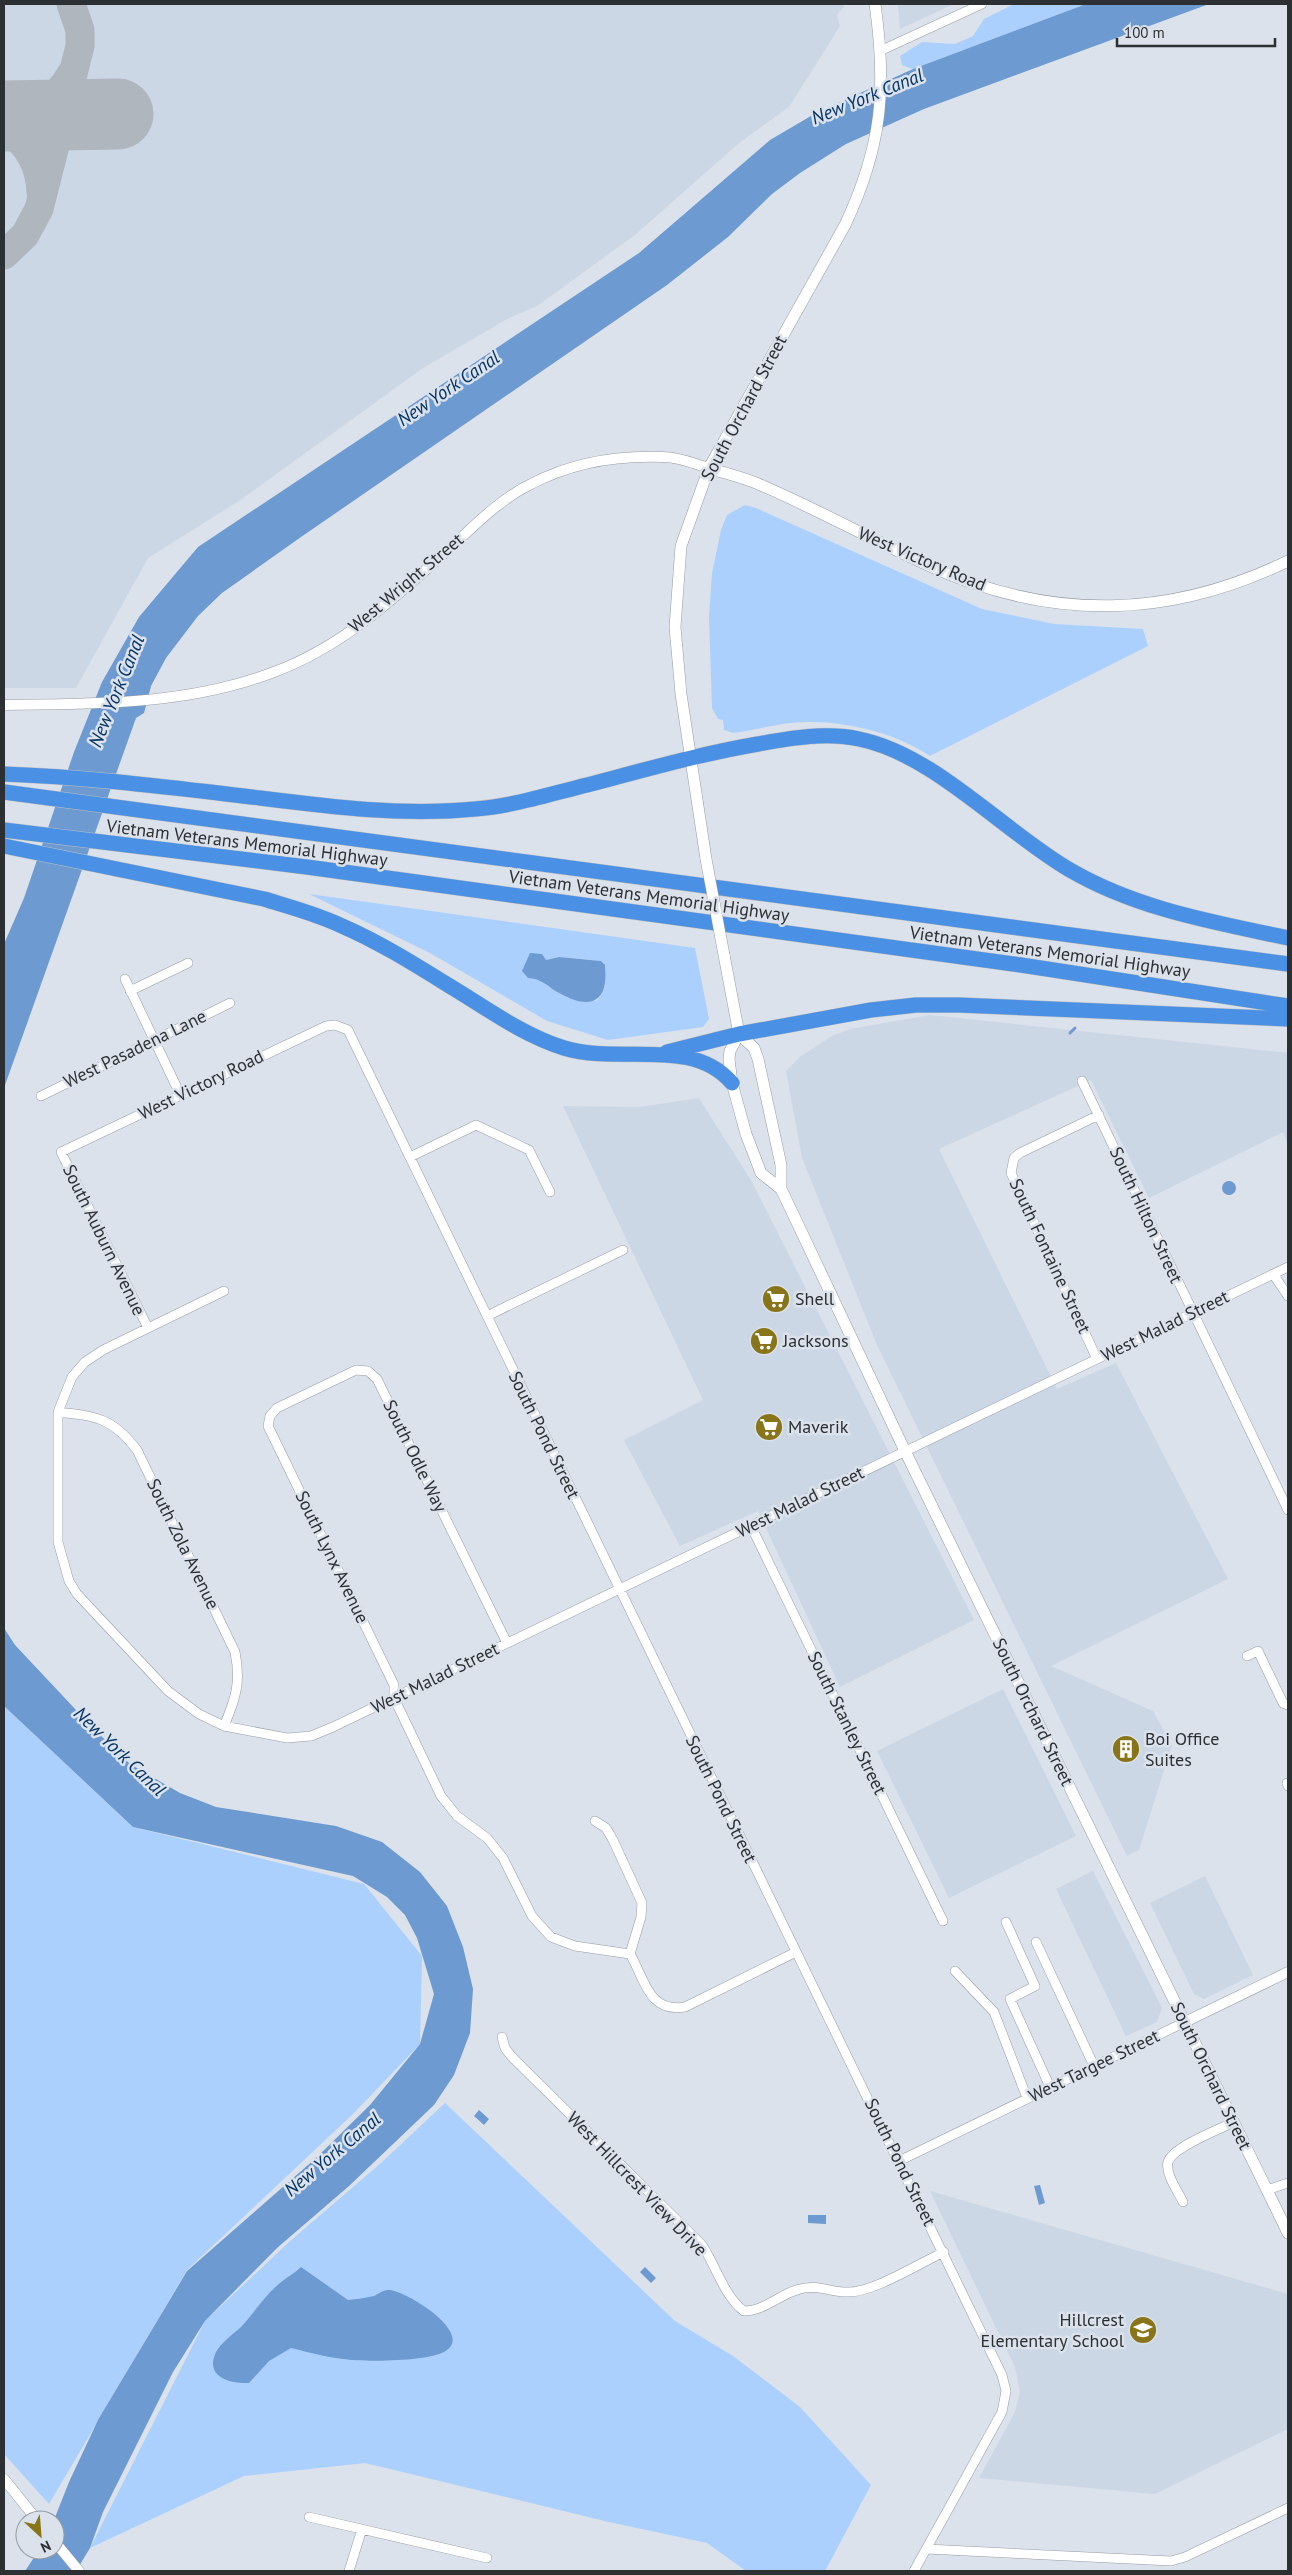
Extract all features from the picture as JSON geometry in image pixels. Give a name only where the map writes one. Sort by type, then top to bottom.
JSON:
[{"type":"highway","points":[[4,774],[125,782],[318,805],[418,813],[479,809],[534,799],[723,750],[811,736],[838,736],[862,740],[895,750],[923,764],[1041,852],[1108,889],[1145,904],[1185,916],[1288,938]]},
{"type":"highway","name":"Vietnam Veterans Memorial Highway","points":[[4,792],[1288,964]]},
{"type":"highway","name":"Vietnam Veterans Memorial Highway","points":[[4,830],[106,844],[307,867],[1011,963],[1288,1006]]},
{"type":"highway","points":[[4,846],[264,899],[314,914],[344,926],[524,1030],[565,1048],[613,1056],[659,1054],[693,1058],[710,1065],[732,1084]]},
{"type":"highway","points":[[659,1054],[739,1034],[871,1010],[916,1005],[959,1005],[1288,1018]]},
{"type":"main road","name":"South Orchard Street","points":[[875,4],[882,50],[882,70],[877,128],[865,177],[845,226],[709,468],[680,546],[675,627],[681,694],[706,859],[739,1034],[754,1048],[758,1059],[781,1165],[781,1189],[905,1451],[1288,2233]]},
{"type":"main road","name":"West Victory Road","points":[[709,468],[762,485],[935,568],[995,590],[1057,603],[1092,606],[1163,603],[1199,596],[1254,577],[1288,561]]},
{"type":"main road","name":"South Orchard Street","points":[[739,1034],[730,1051],[732,1084],[746,1134],[761,1173],[781,1189]]},
{"type":"street","points":[[882,50],[982,4]]},
{"type":"street","name":"West Wright Street","points":[[4,705],[91,704],[193,695],[234,685],[274,672],[312,654],[348,633],[384,607],[505,500],[530,484],[557,472],[588,462],[619,458],[666,457],[709,468]]},
{"type":"street","points":[[130,991],[188,963]]},
{"type":"street","points":[[125,979],[180,1094]]},
{"type":"street","name":"West Pasadena Lane","points":[[41,1096],[230,1003]]},
{"type":"street","name":"West Victory Road","points":[[60,1152],[326,1026],[335,1025],[343,1027]]},
{"type":"street","name":"South Pond Street","points":[[343,1027],[353,1037],[618,1590],[999,2366],[1005,2383],[1006,2397],[1002,2412],[914,2571]]},
{"type":"street","name":"South Hilton Street","points":[[1082,1081],[1288,1510]]},
{"type":"street","name":"South Fontaine Street","points":[[1097,1359],[1011,1173],[1014,1158],[1020,1153],[1099,1114]]},
{"type":"street","points":[[410,1157],[476,1125],[529,1150],[550,1192]]},
{"type":"street","name":"South Auburn Avenue","points":[[60,1152],[148,1328]]},
{"type":"street","points":[[487,1316],[622,1250]]},
{"type":"street","name":"West Malad Street","points":[[224,1726],[287,1738],[311,1736],[394,1698],[1288,1267]]},
{"type":"street","points":[[1273,1274],[1288,1296]]},
{"type":"street","points":[[224,1291],[103,1350],[85,1362],[72,1377],[58,1412],[58,1542],[69,1581],[77,1594],[168,1691],[199,1714],[224,1726]]},
{"type":"street","name":"South Odle Way","points":[[270,1416],[277,1408],[356,1370],[368,1371],[377,1379],[507,1643]]},
{"type":"street","name":"South Zola Avenue","points":[[58,1412],[94,1416],[113,1424],[137,1450],[236,1652],[239,1671],[237,1696],[224,1726]]},
{"type":"street","name":"South Lynx Avenue","points":[[270,1416],[268,1426],[394,1685],[394,1698],[441,1796],[457,1816],[488,1838],[504,1858],[532,1916],[551,1937],[575,1946],[630,1954]]},
{"type":"street","name":"South Stanley Street","points":[[751,1526],[943,1921]]},
{"type":"street","points":[[1247,1656],[1258,1651],[1283,1703],[1288,1705]]},
{"type":"street","points":[[595,1821],[606,1828],[613,1840],[642,1903],[641,1917],[630,1954],[652,1996],[665,2007],[675,2009],[685,2007],[796,1952]]},
{"type":"street","points":[[1006,1922],[1036,1986],[1010,1999],[1050,2087]]},
{"type":"street","points":[[1036,1942],[1094,2066]]},
{"type":"street","points":[[955,1971],[994,2012],[1027,2098]]},
{"type":"street","name":"West Targee Street","points":[[899,2161],[1288,1972]]},
{"type":"street","name":"West Hillcrest View Drive","points":[[502,2037],[505,2048],[511,2056],[702,2244],[732,2301],[744,2310],[759,2308],[799,2289],[814,2287],[851,2293],[873,2287],[944,2252]]},
{"type":"street","points":[[1183,2202],[1170,2174],[1168,2162],[1174,2152],[1234,2122]]},
{"type":"street","points":[[1267,2190],[1288,2184]]},
{"type":"street","points":[[4,2480],[29,2510]]},
{"type":"street","points":[[926,2549],[1171,2561],[1185,2557],[1288,2508]]},
{"type":"street","points":[[309,2517],[487,2558]]},
{"type":"street","points":[[350,2571],[362,2529]]},
{"type":"street","points":[[65,2554],[79,2571]]},
{"type":"shaded area","points":[[4,4],[843,4],[844,7],[837,15],[840,26],[789,107],[739,143],[635,235],[537,306],[509,318],[423,368],[242,499],[148,558],[76,688],[4,688]]},
{"type":"shaded area","points":[[898,4],[954,4],[900,29]]},
{"type":"shaded area","points":[[1014,4],[1086,4],[913,69],[902,65],[900,56],[922,42],[955,44],[973,36],[984,19]]},
{"type":"shaded area","points":[[745,505],[756,508],[982,609],[1054,624],[1143,629],[1148,646],[930,756],[887,735],[854,726],[822,722],[797,722],[733,733],[724,730],[723,720],[718,719],[712,708],[709,617],[712,573],[721,530],[727,515]]},
{"type":"shaded area","points":[[309,894],[695,948],[709,1019],[703,1027],[608,1040],[547,1021],[430,953]],"holes":[[[559,957],[601,961],[605,965],[606,975],[603,990],[596,1001],[560,994],[536,978],[546,960]]]},
{"type":"shaded area","points":[[930,1015],[1288,1053],[1288,1144],[1283,1132],[1149,1198],[1091,1080],[939,1149],[1057,1389],[1116,1363],[1228,1579],[1051,1666],[1153,1711],[1172,1745],[1139,1850],[1127,1856],[877,1345],[802,1158],[786,1071],[801,1056],[832,1036],[850,1029]]},
{"type":"shaded area","points":[[699,1098],[752,1182],[974,1620],[840,1687],[758,1511],[680,1546],[624,1440],[703,1400],[563,1106],[639,1107]]},
{"type":"shaded area","points":[[1003,1689],[1076,1836],[949,1898],[877,1751]]},
{"type":"shaded area","points":[[4,1706],[133,1827],[364,1884],[422,1956],[420,2044],[353,2114],[187,2270],[49,2504],[4,2454]]},
{"type":"shaded area","points":[[1093,1871],[1162,2008],[1157,2022],[1126,2036],[1056,1889]]},
{"type":"shaded area","points":[[1205,1876],[1253,1975],[1204,1999],[1194,1994],[1150,1903]]},
{"type":"shaded area","points":[[445,2103],[675,2321],[733,2356],[800,2407],[871,2485],[825,2571],[746,2571],[707,2543],[609,2522],[365,2463],[244,2476],[90,2548],[205,2321],[289,2242],[381,2163]]},
{"type":"shaded area","name":"Hillcrest Elementary School","points":[[930,2191],[1288,2294],[1288,2429],[1155,2494],[979,2478],[1015,2412],[1020,2392],[1015,2367]]},
{"type":"water","name":"New York Canal","points":[[1086,4],[1209,4],[924,109],[846,144],[800,173],[772,194],[728,237],[667,285],[301,537],[222,593],[198,616],[166,658],[151,686],[144,713],[136,718],[4,1088],[4,944],[24,898],[74,752],[102,682],[139,617],[198,547],[639,253],[770,140],[816,113],[913,69]]},
{"type":"water","points":[[530,953],[542,954],[546,960],[559,957],[601,961],[605,965],[604,988],[595,1000],[588,1002],[570,998],[559,993],[541,981],[528,978],[522,971]]},
{"type":"water","points":[[1229,1181],[1234,1183],[1236,1188],[1234,1193],[1229,1195],[1224,1193],[1222,1188],[1224,1183]]},
{"type":"water","name":"New York Canal","points":[[4,1628],[15,1645],[92,1727],[130,1764],[180,1793],[216,1807],[336,1826],[382,1842],[420,1872],[447,1906],[463,1947],[473,1989],[470,2033],[454,2075],[434,2105],[349,2186],[277,2248],[205,2321],[173,2372],[103,2512],[90,2548],[76,2571],[25,2571],[32,2560],[65,2560],[65,2510],[58,2510],[69,2482],[98,2420],[187,2271],[316,2158],[370,2105],[420,2044],[434,1994],[417,1938],[405,1915],[387,1897],[353,1876],[133,1827],[4,1706]]},
{"type":"water","points":[[479,2110],[489,2119],[484,2125],[474,2116]]},
{"type":"water","points":[[1040,2185],[1045,2203],[1039,2205],[1034,2186]]},
{"type":"water","points":[[808,2215],[826,2215],[826,2224],[808,2223]]},
{"type":"water","points":[[301,2267],[348,2300],[374,2296],[388,2290],[407,2296],[433,2312],[444,2322],[451,2332],[453,2342],[447,2350],[439,2354],[397,2360],[366,2361],[343,2359],[291,2348],[269,2361],[249,2383],[234,2382],[221,2377],[213,2368],[213,2361],[218,2349],[241,2327],[275,2288]]},
{"type":"water","points":[[645,2267],[656,2278],[651,2283],[640,2272]]},
{"type":"waterway","points":[[1070,1033],[1075,1028]]},
{"type":"taxiway","points":[[4,255],[25,235],[39,209],[80,46],[80,30],[71,4]]},
{"type":"taxiway","points":[[7,116],[36,107],[52,97],[59,91],[71,74]]},
{"type":"taxiway","points":[[4,128],[20,140],[31,155],[38,172],[41,192]]},
{"type":"runway","points":[[4,116],[118,114]]},
{"type":"place","name":"Shell","points":[[776,1299]]},
{"type":"place","name":"Jacksons","points":[[764,1341]]},
{"type":"place","name":"Maverik","points":[[769,1427]]},
{"type":"place","name":"Boi Office Suites","points":[[1126,1749]]},
{"type":"place","name":"Hillcrest Elementary School","points":[[1143,2330]]}]
